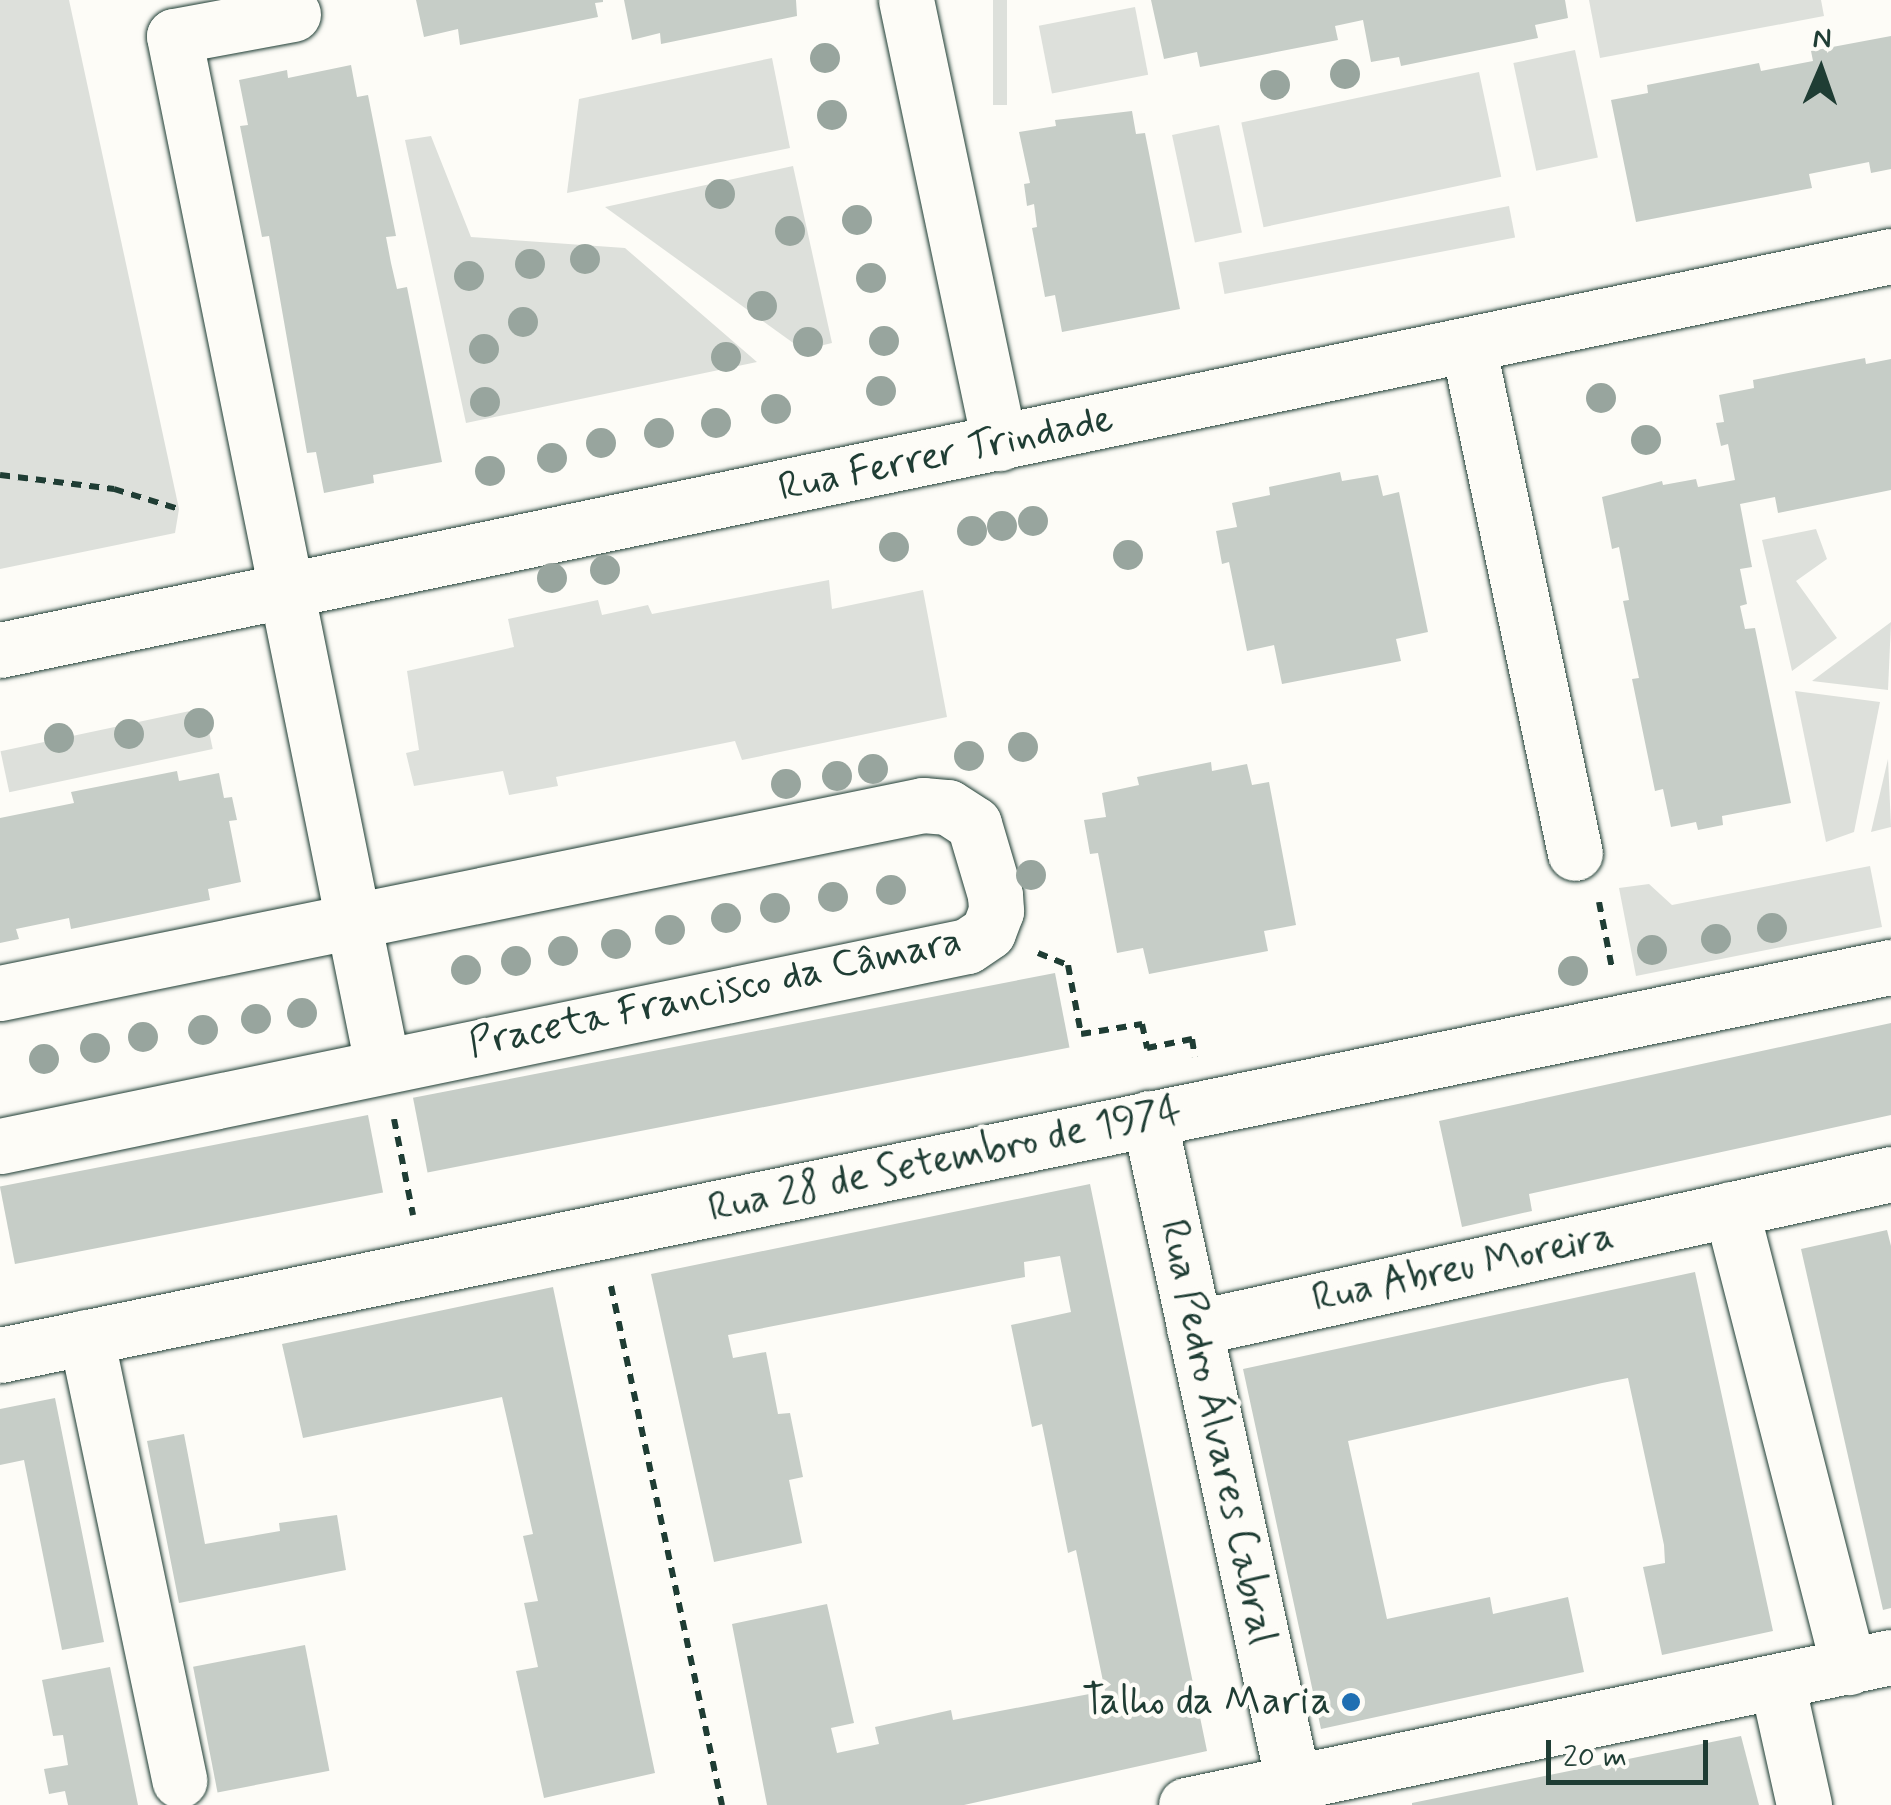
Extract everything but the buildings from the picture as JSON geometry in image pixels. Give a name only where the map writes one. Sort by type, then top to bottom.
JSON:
[{"type":"street","points":[[906,0],[999,443]]},
{"type":"street","points":[[293,14],[174,36],[289,589],[351,922],[382,1064]]},
{"type":"street","name":"Rua Ferrer Trindade","points":[[0,650],[1891,256]]},
{"type":"street","points":[[1468,345],[1574,853]]},
{"type":"street","name":"Praceta Francisco da Câmara","points":[[0,994],[923,805],[948,806],[974,824],[995,895],[996,911],[988,932],[968,946],[382,1064],[0,1146]]},
{"type":"street","name":"Rua 28 de Setembro de 1974","points":[[0,1355],[1891,967]]},
{"type":"street","name":"Rua Pedro Álvares Cabral","points":[[1148,1118],[1295,1793]]},
{"type":"street","name":"Rua Abreu Moreira","points":[[1194,1328],[1891,1174]]},
{"type":"street","points":[[1186,1805],[1295,1793],[1870,1662],[1732,1209]]},
{"type":"street","points":[[86,1337],[179,1780]]},
{"type":"street","points":[[1776,1683],[1804,1805]]},
{"type":"path","points":[[0,475],[114,489],[179,508]]},
{"type":"path","points":[[1574,853],[1594,875],[1622,1022]]},
{"type":"path","points":[[1068,965],[1081,1034],[1142,1024],[1147,1048],[1192,1039],[1205,1108]]},
{"type":"path","points":[[382,1064],[424,1267]]},
{"type":"path","points":[[600,1231],[722,1805]]},
{"type":"shaded area","points":[[0,0],[69,0],[179,509],[175,533],[0,569]]},
{"type":"shaded area","points":[[993,0],[1007,0],[1007,105],[993,105]]},
{"type":"shaded area","points":[[1589,0],[1821,0],[1824,16],[1600,58]]},
{"type":"shaded area","points":[[1135,7],[1148,75],[1052,93],[1039,26]]},
{"type":"shaded area","points":[[1575,50],[1598,158],[1536,171],[1513,63]]},
{"type":"shaded area","points":[[772,58],[790,148],[567,193],[579,99]]},
{"type":"shaded area","points":[[1479,72],[1501,177],[1264,227],[1241,123]]},
{"type":"shaded area","points":[[1219,125],[1242,233],[1195,243],[1172,135]]},
{"type":"shaded area","points":[[431,136],[471,237],[625,248],[757,362],[466,423],[405,140]]},
{"type":"shaded area","points":[[793,166],[832,343],[803,350],[605,207]]},
{"type":"shaded area","points":[[1509,206],[1515,237],[1225,294],[1218,262]]},
{"type":"shaded area","points":[[1816,529],[1827,559],[1796,581],[1837,638],[1792,671],[1762,540]]},
{"type":"shaded area","points":[[829,580],[832,609],[923,590],[947,717],[742,760],[735,741],[556,777],[558,786],[509,795],[503,771],[414,786],[406,753],[419,750],[407,671],[514,647],[508,619],[598,600],[602,615],[648,605],[652,614]]},
{"type":"shaded area","points":[[1891,622],[1888,690],[1812,681]]},
{"type":"shaded area","points":[[1795,691],[1880,702],[1854,832],[1826,842]]},
{"type":"shaded area","points":[[204,708],[213,749],[9,792],[1,751]]},
{"type":"shaded area","points":[[1888,759],[1891,827],[1871,832]]},
{"type":"shaded area","points":[[1870,866],[1882,927],[1636,976],[1619,888],[1649,884],[1672,905]]},
{"type":"place","name":"Talho da Maria","points":[[1351,1702]]}]
